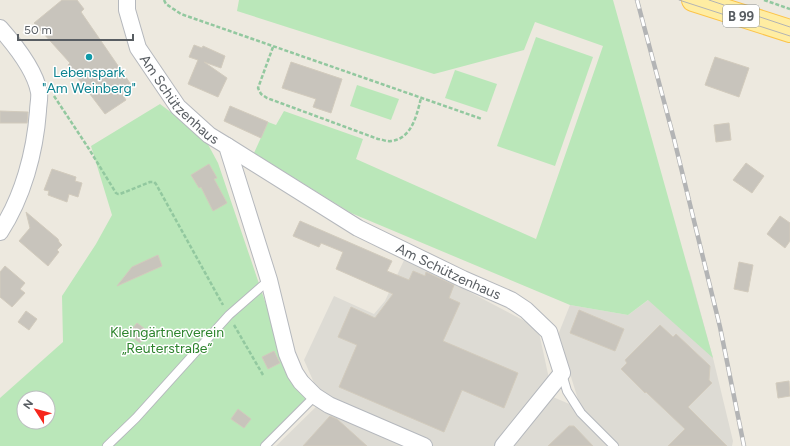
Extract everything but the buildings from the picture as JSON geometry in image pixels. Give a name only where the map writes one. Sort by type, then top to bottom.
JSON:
[{"type":"main road","name":"B 99","points":[[693,0],[790,31]]},
{"type":"street","name":"Am Schützenhaus","points":[[127,0],[127,10],[138,48],[178,107],[209,135],[358,228],[463,279],[511,300],[526,310],[549,332],[562,373]]},
{"type":"street","points":[[0,28],[32,70],[39,93],[37,126],[27,173],[16,204],[0,232]]},
{"type":"street","name":"Am Schützenhaus","points":[[227,146],[269,280],[288,354],[295,373],[301,382],[315,396],[329,405],[424,446]]},
{"type":"street","points":[[504,446],[562,373]]},
{"type":"lane","points":[[107,446],[136,418],[229,315],[269,280]]},
{"type":"lane","points":[[562,373],[567,391],[581,413],[614,446]]},
{"type":"lane","points":[[265,446],[315,396]]},
{"type":"path","points":[[164,0],[166,4],[181,14],[482,119]]},
{"type":"path","points":[[764,0],[790,9]]},
{"type":"path","points":[[273,47],[258,88],[260,94],[267,98],[378,138],[390,141],[404,136],[414,122],[421,98]]},
{"type":"path","points":[[39,93],[53,95],[56,98],[118,194],[150,182],[154,182],[156,184],[263,375]]},
{"type":"shaded area","points":[[405,258],[538,328],[553,397],[581,409],[558,335],[570,305],[628,315],[689,270],[713,358],[733,441],[732,446],[276,446],[322,401],[304,360],[334,296],[374,314],[385,301]]},
{"type":"green space","points":[[239,0],[613,0],[713,358],[648,300],[628,315],[570,305],[351,213],[254,153],[268,122],[276,125],[284,111],[363,139],[356,159],[536,239],[603,46],[535,22],[524,50],[434,74],[237,11]]},
{"type":"green space","points":[[536,37],[593,57],[555,166],[497,146]]},
{"type":"green space","points":[[455,70],[497,84],[487,112],[445,98]]},
{"type":"green space","points":[[357,85],[399,99],[391,120],[350,106]]},
{"type":"green space","name":"Kleingärtnerverein „Reuterstraße“","points":[[160,104],[204,137],[218,163],[286,363],[309,401],[263,446],[0,446],[0,398],[63,342],[62,296],[96,244],[112,215],[91,146]]},
{"type":"tram line","points":[[679,0],[790,36]]},
{"type":"tram line","points":[[709,0],[790,27]]},
{"type":"railway","points":[[637,0],[674,139],[720,327],[744,446]]},
{"type":"place","name":"Lebenspark \"Am Weinberg\"","points":[[89,57]]}]
